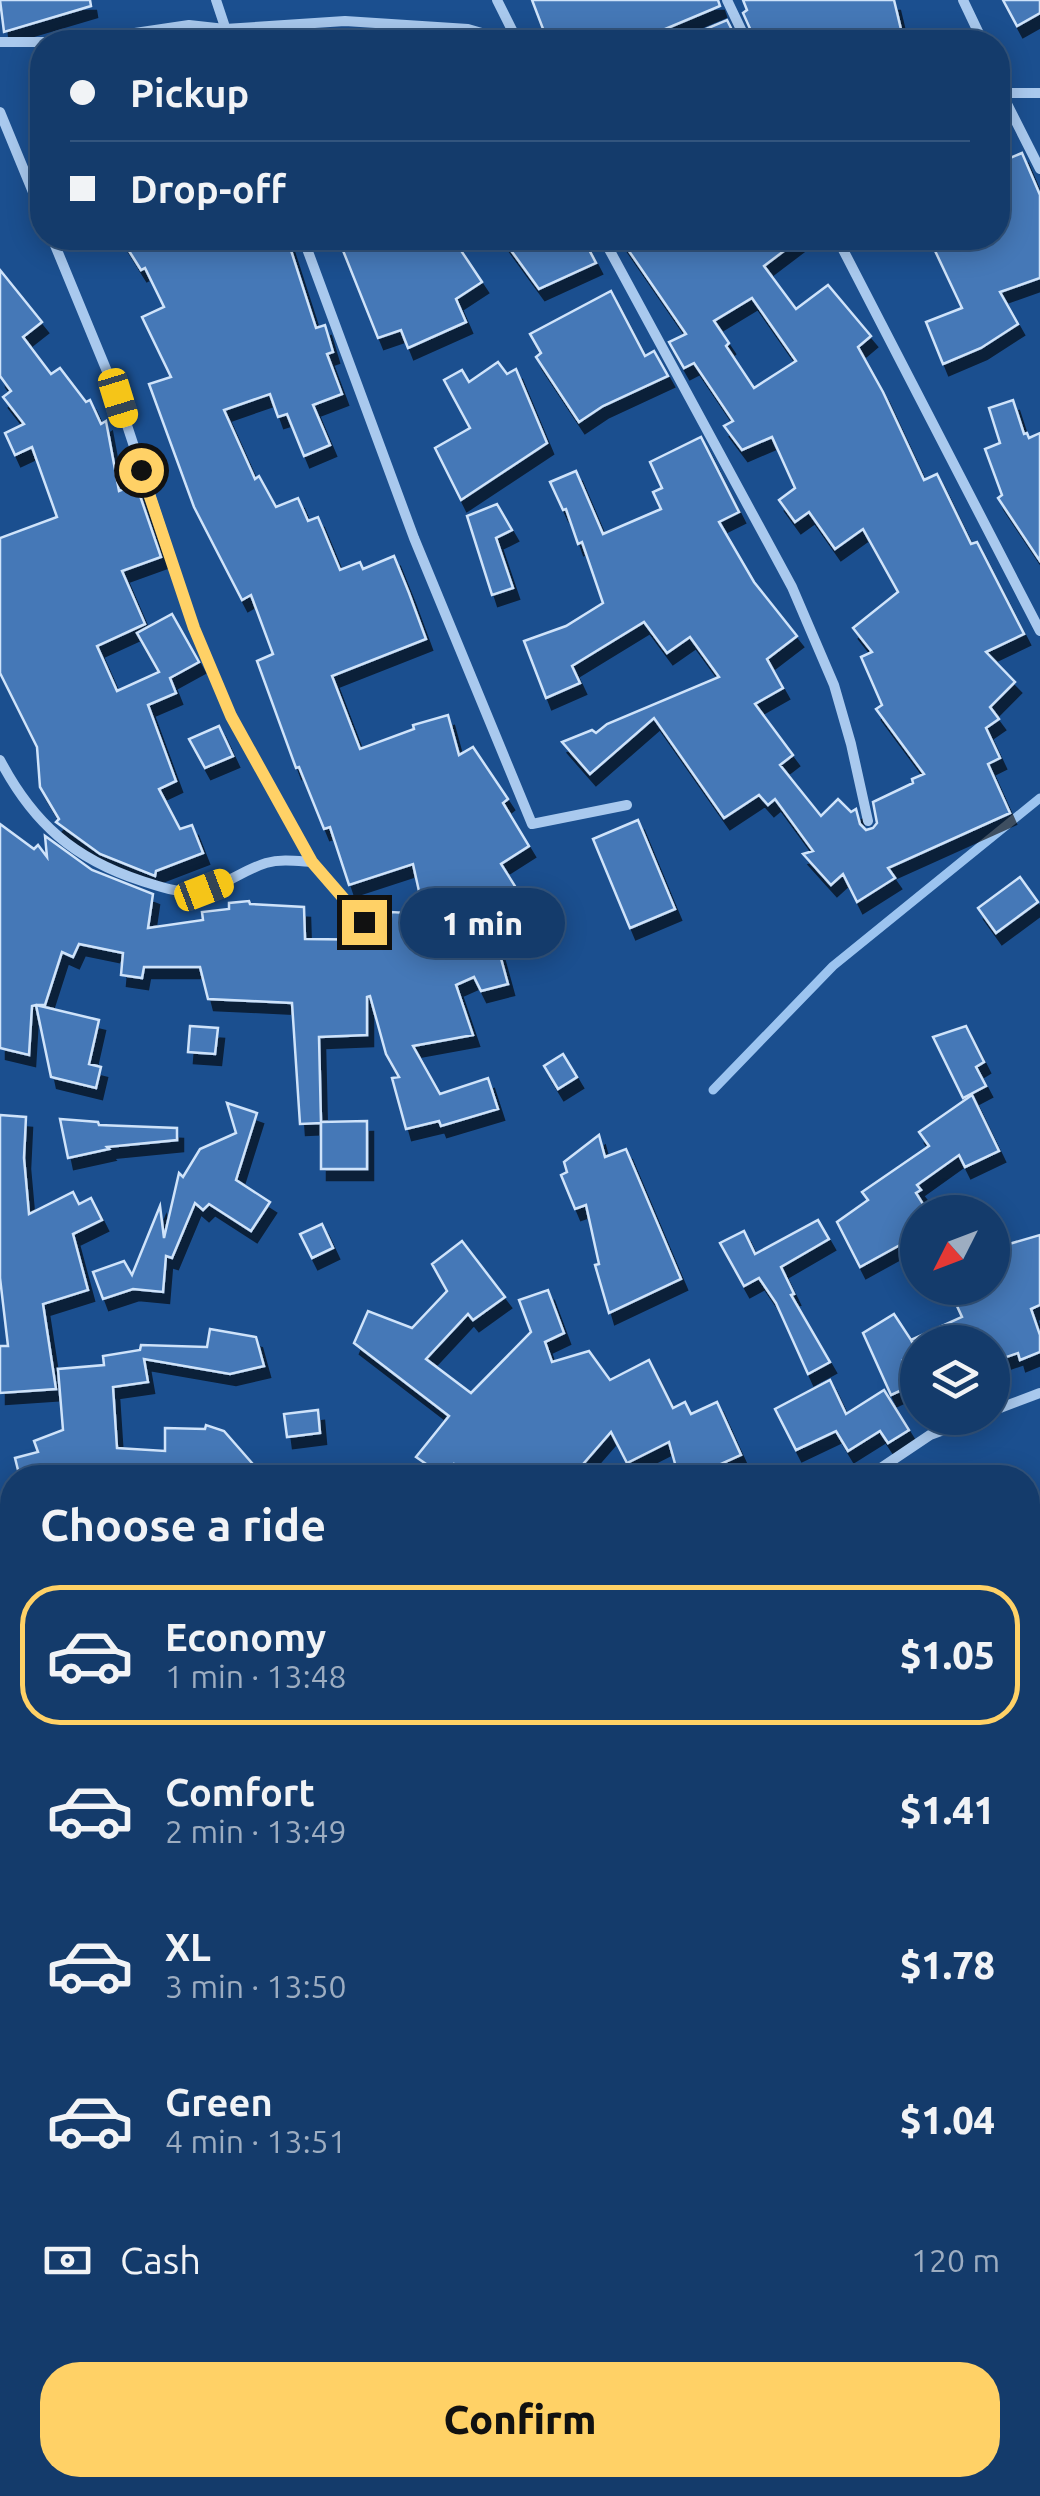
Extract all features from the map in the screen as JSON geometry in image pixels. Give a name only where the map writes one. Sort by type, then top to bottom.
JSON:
[{"type":"street","points":[[216,0],[225,29]]},
{"type":"street","points":[[497,0],[510,30]]},
{"type":"street","points":[[727,0],[741,30]]},
{"type":"street","points":[[963,0],[977,30]]},
{"type":"street","points":[[154,30],[188,25],[225,29],[345,21],[472,30]]},
{"type":"street","points":[[0,42],[30,42]]},
{"type":"street","points":[[1010,92],[1040,93]]},
{"type":"street","points":[[0,112],[30,185]]},
{"type":"street","points":[[1010,113],[1040,169]]},
{"type":"street","points":[[57,250],[118,398],[164,542],[216,681],[266,784],[312,862],[364,922]]},
{"type":"street","points":[[306,250],[414,538],[532,824],[627,805]]},
{"type":"street","points":[[609,250],[792,587],[834,685],[868,821]]},
{"type":"street","points":[[844,250],[1040,631]]},
{"type":"street","points":[[0,760],[29,806],[58,838],[97,865],[146,883],[188,892],[204,890],[264,864],[312,862]]},
{"type":"street","points":[[1010,1404],[1040,1393]]},
{"type":"street","points":[[885,1465],[930,1435]]},
{"type":"building","points":[[0,0],[90,0],[91,6],[4,32]]},
{"type":"building","points":[[532,0],[718,0],[720,6],[663,30],[543,30]]},
{"type":"building","points":[[743,0],[894,0],[901,30],[751,30],[743,13],[747,10]]},
{"type":"building","points":[[1003,0],[1040,0],[1040,13],[1017,26]]},
{"type":"building","points":[[727,20],[732,30],[703,30]]},
{"type":"building","points":[[1022,153],[1040,195],[1040,278],[1000,292],[1018,324],[981,348],[943,364],[926,322],[962,308],[935,250],[1010,250],[1010,158]]},
{"type":"building","points":[[128,250],[291,250],[316,328],[325,325],[333,352],[327,354],[342,394],[313,405],[330,445],[304,456],[287,414],[278,417],[270,394],[224,410],[255,479],[259,476],[276,507],[298,498],[308,521],[318,517],[340,570],[360,562],[363,569],[394,556],[409,593],[426,639],[332,676],[360,749],[414,729],[413,725],[448,715],[459,755],[473,747],[508,799],[503,803],[529,846],[501,864],[530,910],[494,933],[508,984],[481,991],[474,977],[456,985],[473,1035],[413,1046],[440,1094],[488,1078],[498,1109],[441,1126],[439,1121],[406,1129],[392,1078],[399,1077],[386,1054],[370,996],[367,997],[367,1035],[319,1037],[321,1122],[367,1121],[367,1169],[321,1169],[321,1123],[300,1124],[292,1003],[208,999],[200,967],[144,967],[142,978],[121,975],[123,953],[79,944],[73,957],[62,952],[45,1005],[32,1006],[29,1055],[0,1048],[0,824],[34,849],[38,845],[47,857],[45,836],[92,870],[153,894],[148,928],[203,920],[202,912],[229,909],[229,903],[249,901],[304,907],[305,939],[390,940],[391,912],[424,914],[413,864],[349,885],[330,827],[324,829],[299,767],[296,768],[257,661],[273,654],[251,595],[242,600],[194,507],[149,384],[171,377],[142,317],[164,307],[145,268],[141,270]]},
{"type":"building","points":[[343,250],[461,250],[482,282],[456,299],[466,322],[408,348],[401,330],[378,338]]},
{"type":"building","points":[[511,250],[589,250],[596,263],[539,289]]},
{"type":"building","points":[[628,250],[785,250],[764,266],[796,309],[828,285],[871,336],[858,347],[924,480],[937,474],[971,544],[977,542],[1024,634],[986,652],[1015,682],[990,707],[999,719],[986,728],[1000,758],[988,764],[1010,813],[888,868],[895,878],[857,902],[843,874],[831,885],[803,854],[813,851],[775,799],[768,805],[759,795],[724,818],[654,718],[590,774],[562,742],[592,730],[596,733],[607,724],[719,677],[690,637],[667,653],[644,622],[572,666],[580,683],[546,698],[524,641],[566,626],[603,603],[582,542],[578,544],[566,509],[563,510],[550,482],[576,471],[603,534],[661,509],[653,492],[662,488],[650,462],[701,437],[739,512],[719,522],[754,582],[797,636],[767,659],[783,688],[755,704],[793,755],[780,765],[821,816],[838,799],[851,812],[856,809],[866,830],[877,823],[873,802],[924,774],[876,709],[882,705],[861,657],[872,652],[853,628],[898,592],[863,529],[835,549],[809,512],[795,522],[779,500],[795,488],[772,437],[742,450],[724,426],[733,421],[694,363],[684,368],[669,342],[686,334]],"holes":[[[752,298],[796,361],[754,388],[714,321]]]},
{"type":"building","points":[[0,270],[42,322],[23,337],[51,374],[60,368],[86,402],[90,400],[101,424],[106,421],[119,491],[136,484],[161,557],[122,571],[145,624],[97,646],[117,691],[159,672],[137,633],[172,614],[199,662],[170,678],[176,693],[148,705],[176,781],[159,789],[180,829],[192,825],[203,853],[156,871],[155,876],[100,854],[56,822],[59,819],[40,787],[37,747],[0,673],[0,538],[57,517],[32,447],[15,455],[5,433],[24,424],[3,397],[11,391],[0,376]]},
{"type":"building","points":[[611,291],[645,356],[654,351],[668,376],[603,406],[579,422],[536,357],[541,353],[530,334]]},
{"type":"building","points":[[498,362],[507,374],[516,369],[547,443],[461,500],[435,448],[470,428],[444,380],[462,370],[469,382]]},
{"type":"building","points":[[1013,400],[1024,434],[1029,438],[1040,433],[1040,561],[998,498],[1002,495],[985,449],[1000,443],[989,408]]},
{"type":"building","points":[[497,504],[512,530],[496,538],[513,588],[492,595],[467,516]]},
{"type":"building","points":[[219,726],[233,756],[205,768],[189,739]]},
{"type":"building","points":[[638,820],[675,909],[630,928],[593,839]]},
{"type":"building","points":[[1020,877],[1038,902],[996,933],[978,908]]},
{"type":"building","points":[[36,1005],[99,1020],[89,1064],[101,1067],[96,1088],[51,1077]]},
{"type":"building","points":[[190,1026],[218,1028],[215,1054],[188,1052]]},
{"type":"building","points":[[966,1026],[984,1062],[976,1067],[986,1086],[963,1098],[933,1037]]},
{"type":"building","points":[[563,1054],[577,1077],[558,1089],[544,1066]]},
{"type":"building","points":[[972,1095],[999,1151],[965,1167],[959,1155],[917,1185],[921,1190],[917,1195],[900,1195],[900,1245],[860,1267],[837,1222],[868,1200],[862,1192],[929,1146],[919,1132]]},
{"type":"building","points":[[227,1103],[257,1113],[236,1180],[270,1202],[251,1231],[209,1204],[203,1210],[195,1203],[172,1258],[166,1256],[163,1292],[133,1289],[103,1299],[93,1272],[124,1261],[132,1275],[160,1206],[164,1238],[179,1173],[183,1177],[200,1149],[236,1133]]},
{"type":"building","points":[[0,1115],[26,1117],[24,1158],[29,1214],[73,1192],[79,1204],[91,1198],[102,1220],[73,1234],[88,1290],[43,1304],[56,1389],[0,1393],[0,1346],[8,1346],[0,1278]]},
{"type":"building","points":[[60,1119],[177,1128],[177,1140],[107,1147],[68,1158]]},
{"type":"building","points":[[599,1135],[605,1157],[626,1149],[681,1279],[609,1313],[595,1265],[599,1264],[586,1205],[575,1209],[561,1175],[567,1172],[564,1162]]},
{"type":"building","points":[[818,1220],[829,1239],[781,1267],[794,1294],[791,1295],[830,1362],[808,1374],[776,1303],[759,1278],[744,1286],[720,1243],[744,1231],[755,1254]]},
{"type":"building","points":[[322,1224],[333,1248],[312,1258],[300,1234]]},
{"type":"building","points":[[1040,1235],[1040,1305],[1031,1309],[1040,1335],[1040,1352],[1020,1360],[1018,1353],[1010,1356],[1010,1325],[944,1325],[962,1317],[957,1306],[1010,1305],[1010,1244]]},
{"type":"building","points":[[462,1241],[505,1297],[473,1320],[468,1314],[426,1359],[471,1393],[531,1332],[519,1300],[548,1290],[564,1333],[545,1342],[552,1362],[589,1351],[610,1380],[649,1360],[673,1408],[685,1402],[691,1414],[717,1402],[741,1455],[719,1465],[675,1465],[669,1442],[627,1463],[611,1432],[582,1465],[428,1465],[416,1457],[449,1416],[354,1343],[368,1311],[412,1328],[447,1291],[432,1264]]},
{"type":"building","points":[[894,1314],[901,1325],[900,1391],[891,1395],[863,1333]]},
{"type":"building","points":[[210,1329],[256,1337],[264,1366],[230,1374],[144,1359],[148,1382],[113,1387],[117,1448],[165,1451],[165,1428],[205,1429],[206,1425],[224,1431],[254,1465],[17,1465],[15,1458],[38,1452],[34,1441],[63,1430],[58,1369],[104,1365],[103,1356],[140,1350],[141,1345],[207,1347]]},
{"type":"building","points":[[830,1380],[846,1414],[884,1390],[900,1416],[901,1435],[888,1443],[880,1431],[848,1451],[836,1431],[796,1450],[775,1409]]},
{"type":"building","points":[[318,1410],[320,1433],[287,1437],[284,1414]]},
{"type":"waterway","points":[[713,1090],[833,966],[1040,798]]},
{"type":"route","points":[[141,470],[194,628],[231,716],[312,862],[364,922]]}]
